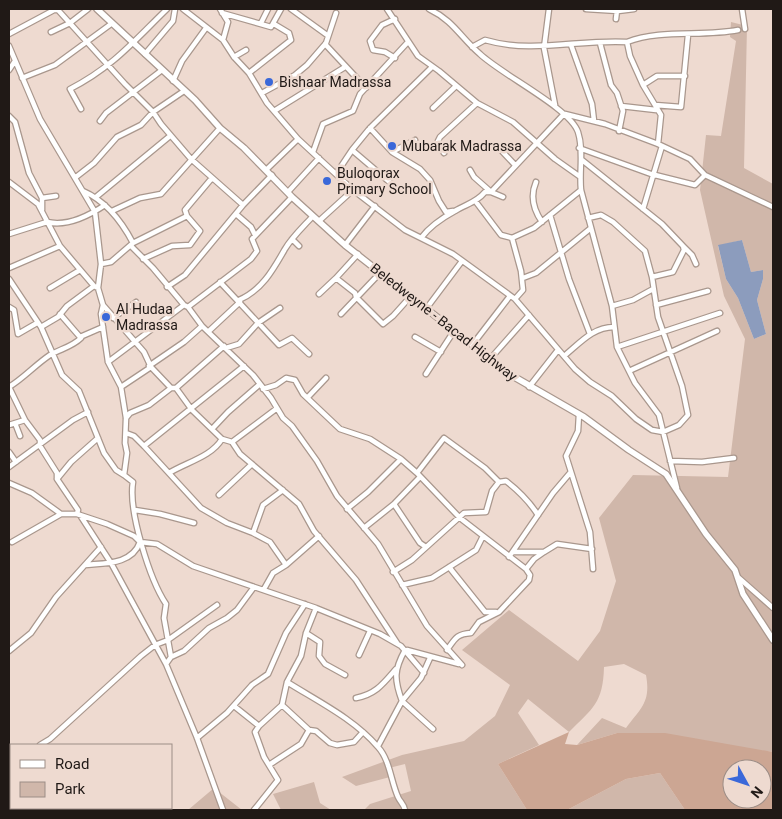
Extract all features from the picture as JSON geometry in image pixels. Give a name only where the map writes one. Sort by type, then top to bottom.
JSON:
[{"type":"street","points":[[51,32],[70,23],[88,9]]},
{"type":"street","name":"Beledweyne - Bacad Highway","points":[[97,9],[312,216],[345,245],[490,359],[529,387],[579,414],[629,450],[662,469],[672,480],[678,492],[739,578],[743,594],[773,640]]},
{"type":"street","points":[[81,109],[70,89],[86,81],[109,65],[134,44],[167,9]]},
{"type":"street","points":[[145,54],[173,20],[175,9]]},
{"type":"street","points":[[183,9],[223,40],[234,58],[249,74],[274,111],[298,140],[353,190],[405,230],[462,261],[515,299],[574,369],[612,396],[644,425],[652,430],[663,432],[679,425],[688,415],[682,386],[669,353],[656,305],[652,277],[645,251],[633,239],[601,215],[588,218]]},
{"type":"street","points":[[261,23],[268,9]]},
{"type":"street","points":[[221,11],[271,27],[281,9]]},
{"type":"street","points":[[291,9],[336,38]]},
{"type":"street","points":[[387,9],[418,56],[477,103],[513,122],[555,159],[579,176]]},
{"type":"street","points":[[429,9],[449,20],[472,47],[508,76],[555,105],[578,132],[582,160],[579,176],[581,190],[612,306],[617,347],[629,371],[659,416],[678,492]]},
{"type":"street","points":[[549,9],[544,48],[555,105]]},
{"type":"street","points":[[586,9],[634,9]]},
{"type":"street","points":[[742,9],[746,29]]},
{"type":"street","points":[[9,34],[54,10],[59,10],[153,112],[170,136],[191,159],[243,205]]},
{"type":"street","points":[[616,19],[617,10]]},
{"type":"street","points":[[221,11],[228,22],[223,40]]},
{"type":"street","points":[[262,93],[295,75],[325,44],[336,13]]},
{"type":"street","points":[[395,19],[382,25],[370,41],[373,50],[386,52],[395,58]]},
{"type":"street","points":[[22,78],[55,65],[89,42],[111,24]]},
{"type":"street","points":[[249,74],[291,40],[289,33],[274,24]]},
{"type":"street","points":[[173,81],[182,61],[206,28]]},
{"type":"street","points":[[472,47],[485,40],[500,45],[544,48],[627,42],[637,38],[738,30]]},
{"type":"street","points":[[621,106],[681,107],[688,35]]},
{"type":"street","points":[[627,42],[630,56],[643,85],[661,116],[660,145],[655,175],[643,209]]},
{"type":"street","points":[[313,152],[323,124],[353,111],[357,99],[408,43]]},
{"type":"street","points":[[600,43],[608,78],[623,111],[619,130]]},
{"type":"street","points":[[325,44],[366,88]]},
{"type":"street","points":[[571,45],[592,104],[594,121]]},
{"type":"street","points":[[9,46],[40,119],[95,212],[101,264],[96,287],[54,320],[18,334],[14,310],[9,308]]},
{"type":"street","points":[[234,58],[246,50]]},
{"type":"street","points":[[9,70],[15,61]]},
{"type":"street","points":[[274,111],[345,67]]},
{"type":"street","points":[[336,174],[370,128],[432,68]]},
{"type":"street","points":[[100,121],[106,113],[162,70]]},
{"type":"street","points":[[643,85],[657,76],[685,76]]},
{"type":"street","points":[[433,108],[456,86]]},
{"type":"street","points":[[76,177],[94,163],[117,137],[141,125],[153,112],[184,91]]},
{"type":"street","points":[[444,154],[437,143],[440,137],[477,103]]},
{"type":"street","points":[[564,114],[594,121],[660,145],[690,159],[705,175],[773,207]]},
{"type":"street","points":[[491,192],[564,114]]},
{"type":"street","points":[[9,116],[15,122],[29,174],[42,198],[42,211]]},
{"type":"street","points":[[112,211],[140,198],[161,194],[220,128]]},
{"type":"street","points":[[370,128],[392,152],[420,169],[430,180],[446,212],[454,211]]},
{"type":"street","points":[[96,197],[170,136]]},
{"type":"street","points":[[266,170],[298,140]]},
{"type":"street","points":[[392,152],[415,140]]},
{"type":"street","points":[[579,148],[655,175],[695,184],[705,175]]},
{"type":"street","points":[[500,149],[515,165]]},
{"type":"street","points":[[352,150],[393,185]]},
{"type":"street","points":[[108,362],[251,259],[257,251],[252,239],[319,158]]},
{"type":"street","points":[[582,160],[673,234],[692,255],[696,264]]},
{"type":"street","points":[[470,170],[474,178],[491,192]]},
{"type":"street","points":[[167,287],[185,275],[243,205],[272,176]]},
{"type":"street","points":[[143,259],[172,246],[190,245],[200,231],[187,216],[185,210],[212,178]]},
{"type":"street","points":[[9,182],[38,204],[60,246],[96,287],[103,305],[144,352],[150,367],[222,439],[232,442],[240,454],[299,504],[314,531],[356,580],[396,643]]},
{"type":"street","points":[[536,182],[531,192],[542,222]]},
{"type":"street","points":[[318,221],[353,190]]},
{"type":"street","points":[[476,202],[501,235],[512,238],[526,233],[542,222],[581,190]]},
{"type":"street","points":[[84,191],[96,197],[112,211],[143,259],[202,326],[262,386],[276,409],[317,460],[336,496],[378,544],[393,572],[428,626],[462,665],[405,650]]},
{"type":"street","points":[[421,238],[429,228],[454,211],[476,202],[485,192],[503,196]]},
{"type":"street","points":[[42,198],[56,196]]},
{"type":"street","points":[[9,234],[47,222],[53,223],[84,218],[105,205]]},
{"type":"street","points":[[345,245],[375,206]]},
{"type":"street","points":[[236,214],[251,227],[255,235]]},
{"type":"street","points":[[550,215],[569,279],[590,334]]},
{"type":"street","points":[[101,264],[111,262],[132,244],[187,216]]},
{"type":"street","points":[[209,332],[240,301],[271,275],[292,239],[312,216]]},
{"type":"street","points":[[523,278],[536,273],[591,228]]},
{"type":"street","points":[[512,238],[523,278],[523,290],[515,299]]},
{"type":"street","points":[[292,239],[299,246]]},
{"type":"street","points":[[9,268],[60,246]]},
{"type":"street","points":[[652,277],[673,272],[684,250],[683,246]]},
{"type":"street","points":[[319,294],[358,254]]},
{"type":"street","points":[[426,309],[462,261]]},
{"type":"street","points":[[50,288],[80,270]]},
{"type":"street","points":[[341,314],[381,272]]},
{"type":"street","points":[[336,278],[355,293],[356,297],[383,324],[411,296]]},
{"type":"street","points":[[9,279],[32,312],[62,375],[79,391],[104,453],[116,470],[133,482],[131,496],[140,542],[145,552],[156,589],[166,604],[164,618],[170,656],[166,664]]},
{"type":"street","points":[[220,282],[240,301],[279,345],[292,338],[309,354]]},
{"type":"street","points":[[612,306],[633,300],[653,289]]},
{"type":"street","points":[[656,305],[708,291]]},
{"type":"street","points":[[473,344],[510,296]]},
{"type":"street","points":[[113,318],[136,302]]},
{"type":"street","points":[[103,305],[101,314],[108,362],[121,387],[126,418],[127,453],[124,475]]},
{"type":"street","points":[[126,418],[130,413],[150,405],[225,347],[239,344],[258,323],[280,308]]},
{"type":"street","points":[[617,347],[720,313]]},
{"type":"street","points":[[60,314],[80,337]]},
{"type":"street","points":[[490,359],[529,315]]},
{"type":"street","points":[[121,387],[184,342],[202,326]]},
{"type":"street","points":[[103,327],[80,337],[72,346],[51,354],[24,378],[9,387],[24,420],[40,440],[40,446],[57,473],[56,479],[111,562],[166,664],[197,738],[223,810]]},
{"type":"street","points":[[564,356],[590,334],[599,329],[614,327]]},
{"type":"street","points":[[426,374],[454,331]]},
{"type":"street","points":[[629,371],[718,331]]},
{"type":"street","points":[[415,337],[441,352]]},
{"type":"street","points":[[529,387],[558,350]]},
{"type":"street","points":[[144,446],[192,410],[244,366]]},
{"type":"street","points":[[213,428],[228,412],[262,386],[276,385],[289,378],[295,380],[308,397],[340,429],[370,439],[401,459],[460,518],[526,569],[530,575],[529,580],[499,612],[479,622],[471,632],[460,633],[455,636],[447,650]]},
{"type":"street","points":[[308,397],[326,378]]},
{"type":"street","points":[[232,442],[276,409]]},
{"type":"street","points":[[9,467],[73,420],[88,412]]},
{"type":"street","points":[[579,414],[578,431],[566,456],[570,462],[570,473],[590,532],[593,569]]},
{"type":"street","points":[[9,425],[24,420]]},
{"type":"street","points":[[15,423],[20,436]]},
{"type":"street","points":[[126,433],[134,436],[190,498],[208,513],[270,542],[286,565]]},
{"type":"street","points":[[56,479],[71,462],[98,438]]},
{"type":"street","points":[[364,528],[394,504],[418,475],[444,438],[485,468],[499,482]]},
{"type":"street","points":[[169,473],[183,464],[210,453],[222,439]]},
{"type":"street","points":[[9,452],[16,462]]},
{"type":"street","points":[[670,461],[702,462],[734,458]]},
{"type":"street","points":[[347,509],[368,492],[401,459]]},
{"type":"street","points":[[218,495],[252,464]]},
{"type":"street","points":[[509,557],[538,514],[570,473]]},
{"type":"street","points":[[393,572],[426,547],[464,513],[486,512],[492,491],[499,482],[506,481],[528,500],[538,514]]},
{"type":"street","points":[[9,483],[32,493],[61,514]]},
{"type":"street","points":[[253,533],[263,505],[283,490]]},
{"type":"street","points":[[394,504],[420,542],[426,547]]},
{"type":"street","points":[[135,510],[194,523]]},
{"type":"street","points":[[12,542],[61,514],[79,514],[134,536],[140,542],[157,544],[193,566],[316,608],[370,631],[396,643],[405,650],[424,673]]},
{"type":"street","points":[[264,590],[273,573],[286,565],[319,536]]},
{"type":"street","points":[[402,585],[432,578],[476,550],[483,536]]},
{"type":"street","points":[[84,565],[119,563],[132,554],[140,542]]},
{"type":"street","points":[[526,569],[534,559],[557,544],[592,550]]},
{"type":"street","points":[[9,651],[30,633],[56,597],[101,547]]},
{"type":"street","points":[[513,552],[544,552]]},
{"type":"street","points":[[450,567],[485,612],[499,612]]},
{"type":"street","points":[[739,578],[773,608]]},
{"type":"street","points":[[170,656],[184,651],[209,628],[237,610],[254,586]]},
{"type":"street","points":[[197,738],[234,706],[241,695],[268,674],[286,633],[305,604]]},
{"type":"street","points":[[42,744],[50,740],[155,645],[168,640],[217,605]]},
{"type":"street","points":[[254,810],[278,780],[257,740],[255,732],[259,726],[282,706],[287,682],[300,656],[306,633],[316,608]]},
{"type":"street","points":[[359,654],[370,631]]},
{"type":"street","points":[[306,633],[320,642],[319,656],[325,664],[345,675]]},
{"type":"street","points":[[356,698],[370,695],[379,690],[396,668],[405,650]]},
{"type":"street","points":[[378,746],[402,701],[424,673],[430,658]]},
{"type":"street","points":[[396,668],[398,690],[402,701],[433,729]]},
{"type":"street","points":[[287,682],[351,721],[378,746],[405,810]]},
{"type":"street","points":[[234,706],[259,726]]},
{"type":"street","points":[[282,706],[309,730],[316,731],[330,743],[337,745],[354,742],[363,732]]},
{"type":"street","points":[[269,764],[301,744],[309,730]]},
{"type":"green space","points":[[731,22],[747,26],[744,168],[773,184],[773,752],[617,733],[577,745],[602,718],[626,728],[644,704],[647,692],[646,675],[624,664],[604,667],[599,697],[584,717],[569,732],[528,699],[518,713],[539,745],[498,764],[527,810],[364,810],[370,804],[411,791],[405,764],[389,768],[390,777],[356,786],[342,777],[402,755],[464,741],[495,716],[510,685],[462,650],[509,610],[578,661],[600,631],[616,581],[599,518],[633,475],[728,477],[745,339],[724,296],[700,190],[706,135],[721,136],[736,41],[730,37]],"holes":[[[742,240],[751,272],[763,270],[763,279],[757,300],[766,334],[754,339],[738,298],[726,279],[718,246]]]},
{"type":"green space","points":[[660,773],[685,810],[567,810],[626,779]]},
{"type":"green space","points":[[314,782],[320,803],[331,810],[281,810],[273,794]]},
{"type":"green space","points":[[214,788],[242,810],[188,810]]},
{"type":"shaded area","points":[[569,732],[565,744],[577,745],[617,733],[665,733],[773,752],[773,810],[685,810],[660,773],[626,779],[567,810],[527,810],[498,764]]},
{"type":"water","points":[[742,240],[751,272],[763,270],[763,279],[757,300],[766,334],[754,339],[738,298],[726,279],[718,245]]},
{"type":"place","name":"Bishaar Madrassa","points":[[269,82]]},
{"type":"place","name":"Mubarak Madrassa","points":[[392,146]]},
{"type":"place","name":"Buloqorax Primary School","points":[[327,181]]},
{"type":"place","name":"Al Hudaa Madrassa","points":[[106,317]]}]
